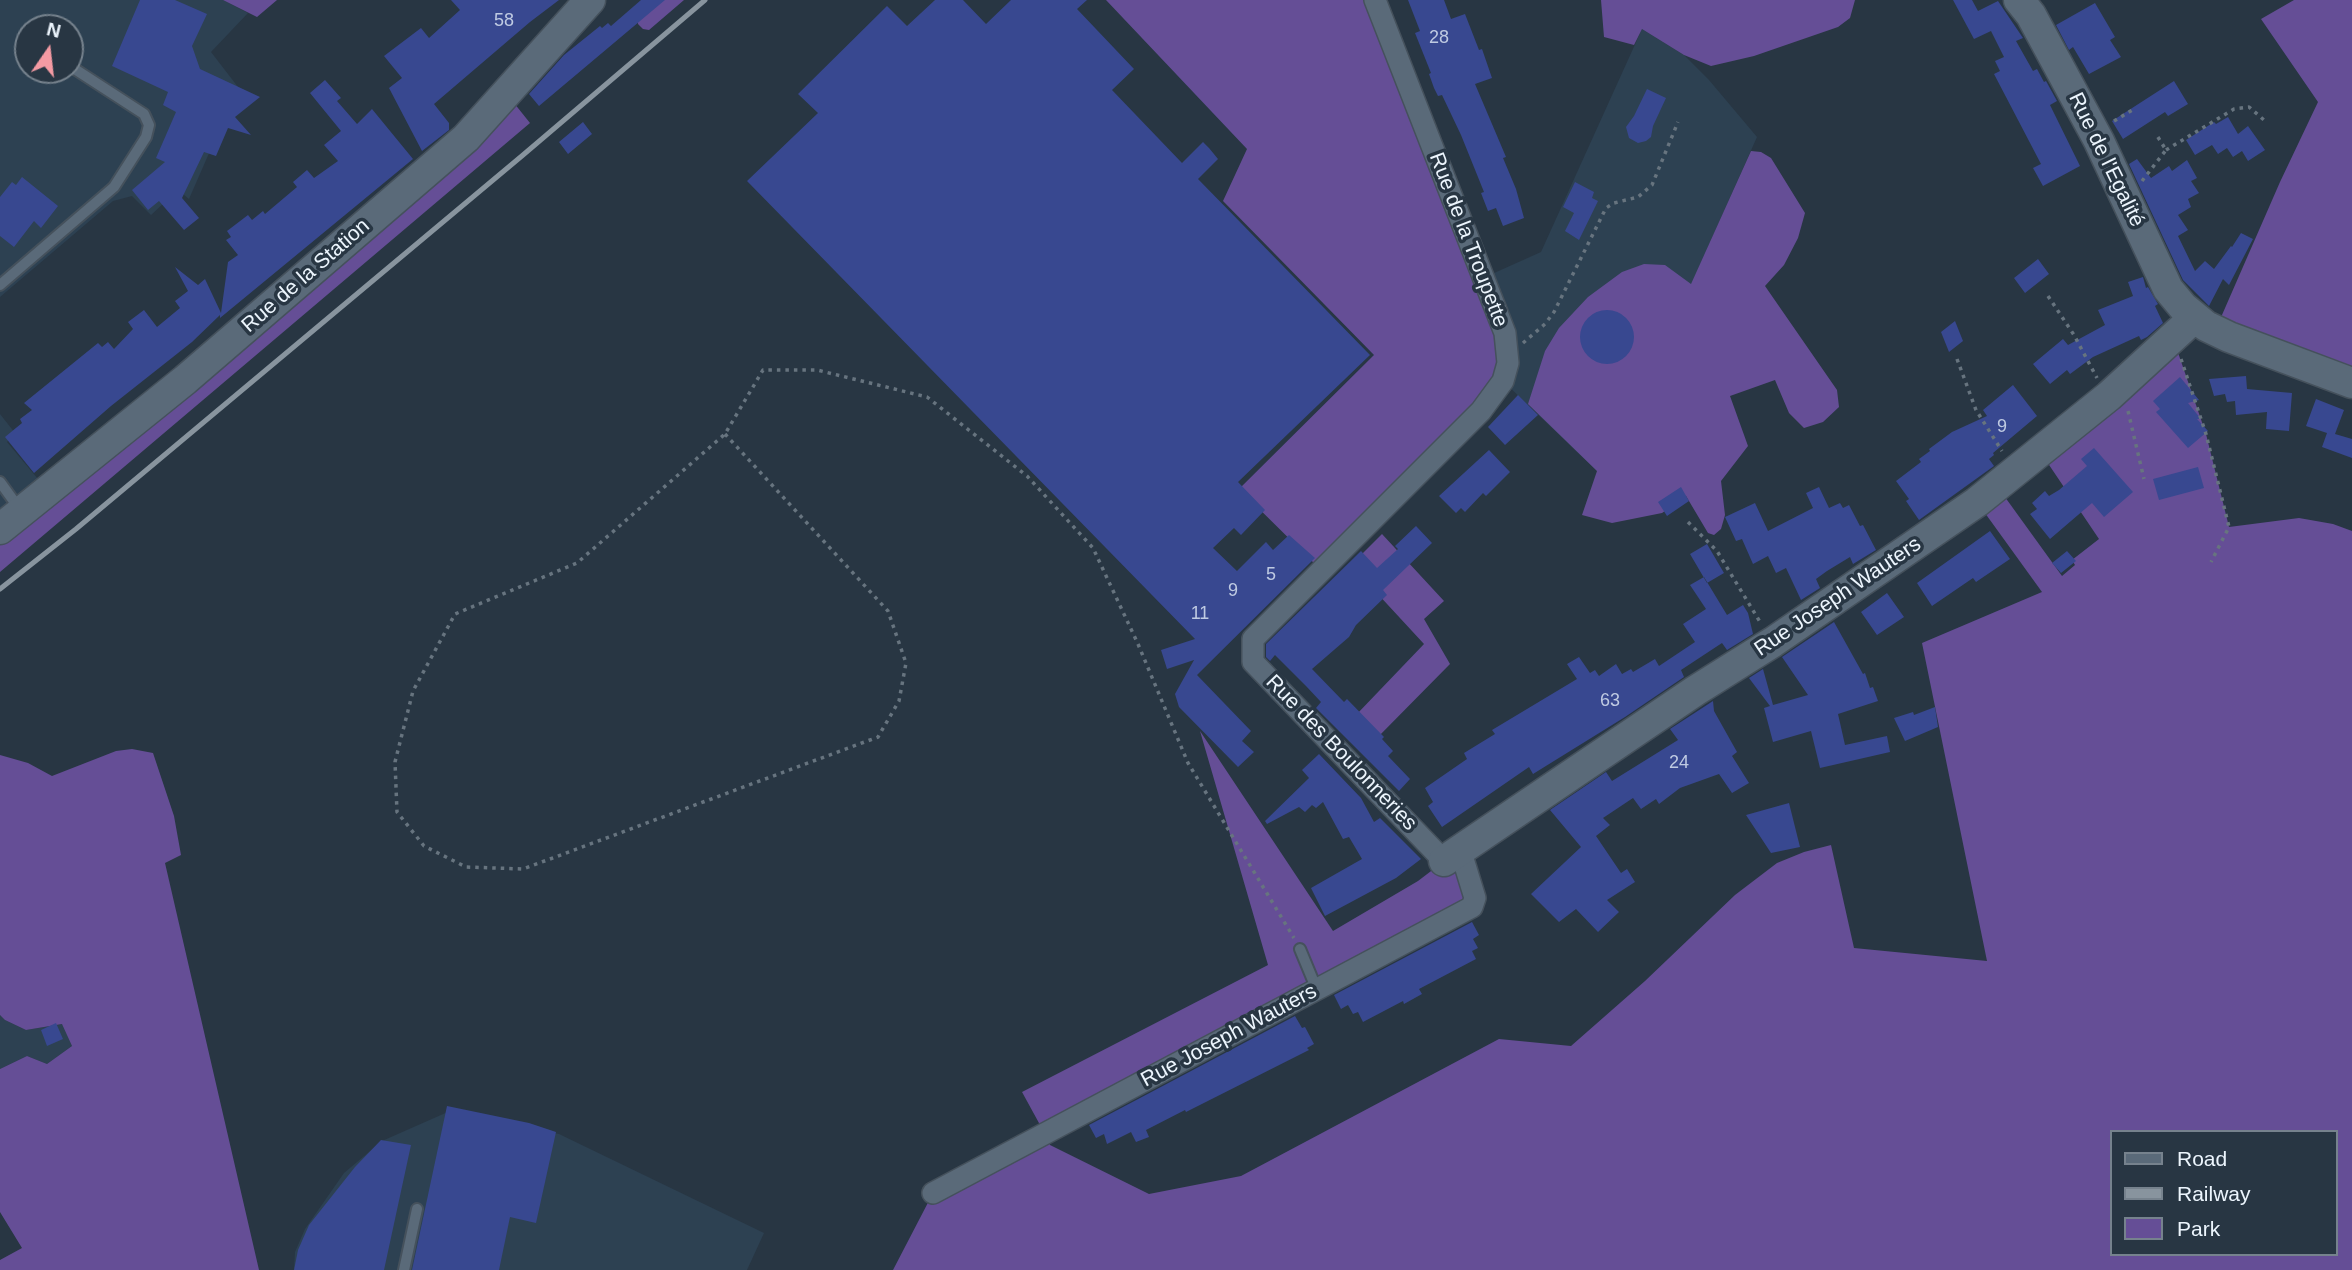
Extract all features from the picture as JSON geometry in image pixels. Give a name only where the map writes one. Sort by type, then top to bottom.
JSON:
[{"type":"street","name":"Rue de la Station","points":[[11,520],[291,291],[466,138],[590,0]]},
{"type":"street","name":"Rue de la Troupette","points":[[1253,639],[1481,411],[1503,381],[1508,363],[1505,334],[1375,0]]},
{"type":"street","name":"Rue de l'Egalité","points":[[2020,0],[2031,15],[2099,141],[2168,289],[2206,326],[2352,383]]},
{"type":"street","name":"Rue Joseph Wauters","points":[[933,1193],[1472,907],[1475,898],[1452,855],[1695,691],[1773,642],[1977,502],[2115,391],[2195,317]]},
{"type":"street","name":"Rue des Boulonneries","points":[[1253,639],[1254,662],[1452,855]]},
{"type":"lane","points":[[0,285],[114,187],[146,137],[149,125],[144,114],[84,75]]},
{"type":"lane","points":[[0,482],[11,520]]},
{"type":"lane","points":[[1300,948],[1317,990]]},
{"type":"lane","points":[[404,1270],[417,1209]]},
{"type":"path","points":[[2123,193],[2141,182],[2166,150],[2234,109],[2249,107],[2264,120]]},
{"type":"path","points":[[2111,122],[2134,109]]},
{"type":"path","points":[[1507,354],[1536,332],[1554,312],[1606,208],[1614,203],[1639,197],[1652,185],[1678,122]]},
{"type":"path","points":[[2156,134],[2166,150]]},
{"type":"path","points":[[2048,296],[2074,335],[2101,387],[2115,391],[2144,479]]},
{"type":"path","points":[[2174,338],[2206,434],[2229,527],[2210,562]]},
{"type":"path","points":[[1957,359],[1976,410],[1989,433],[2018,471]]},
{"type":"path","points":[[725,434],[888,611],[906,663],[899,701],[878,737],[523,869],[466,867],[424,846],[397,812],[395,762],[412,691],[455,614],[577,563],[725,434],[763,370],[817,370],[927,397],[1027,476],[1093,548],[1138,644],[1188,763],[1300,948]]},
{"type":"path","points":[[1688,522],[1717,551],[1773,642]]},
{"type":"shaded area","points":[[0,0],[223,0],[248,13],[211,52],[238,87],[189,199],[178,190],[151,215],[132,196],[113,201],[0,297]]},
{"type":"shaded area","points":[[1642,29],[1684,55],[1757,137],[1691,285],[1597,471],[1503,381],[1483,278],[1541,252]]},
{"type":"shaded area","points":[[0,414],[15,433],[7,442],[48,491],[0,518]]},
{"type":"shaded area","points":[[0,1015],[26,1030],[63,1024],[72,1046],[47,1064],[27,1056],[0,1069]]},
{"type":"shaded area","points":[[450,1111],[559,1134],[764,1233],[747,1270],[294,1270],[295,1252],[305,1229],[344,1173],[382,1141]]},
{"type":"green space","points":[[223,0],[277,0],[257,17]]},
{"type":"green space","points":[[643,0],[684,0],[649,30],[638,24],[637,15]]},
{"type":"green space","points":[[1106,0],[1375,0],[1505,333],[1503,381],[1321,570],[1239,489],[1374,355],[1223,201],[1247,149]]},
{"type":"green space","points":[[1601,0],[1855,0],[1850,18],[1838,27],[1754,56],[1711,66],[1684,55],[1642,29],[1634,45],[1604,37]]},
{"type":"green space","points":[[2294,0],[2352,0],[2352,383],[2215,331],[2318,102],[2261,19]]},
{"type":"green space","points":[[514,103],[530,123],[0,572],[0,529]]},
{"type":"green space","points":[[1751,151],[1761,152],[1771,158],[1805,213],[1798,238],[1784,265],[1765,286],[1837,390],[1839,407],[1823,422],[1804,428],[1789,413],[1775,380],[1730,396],[1748,446],[1721,481],[1725,515],[1721,529],[1714,535],[1708,533],[1686,496],[1662,513],[1612,523],[1582,515],[1597,471],[1528,404],[1545,351],[1559,328],[1588,297],[1622,272],[1644,264],[1665,265],[1691,284]]},
{"type":"green space","points":[[2173,338],[2206,434],[2229,527],[2299,518],[2333,524],[2352,531],[2352,1270],[893,1270],[933,1193],[1045,1134],[1022,1092],[1268,965],[1200,731],[1333,931],[1418,881],[1460,849],[1475,898],[1046,1134],[1050,1145],[1149,1194],[1241,1176],[1499,1039],[1571,1046],[1645,981],[1735,895],[1777,863],[1804,852],[1831,845],[1854,948],[1987,961],[1922,643],[2042,592],[1977,502],[1997,486],[2062,576],[2075,565],[2072,560],[2099,539],[2041,453]]},
{"type":"green space","points":[[1382,534],[1444,601],[1424,619],[1450,664],[1378,737],[1356,715],[1424,644],[1351,565]]},
{"type":"green space","points":[[132,749],[153,753],[174,816],[181,855],[165,863],[259,1270],[0,1270],[0,1260],[22,1248],[0,1212],[0,1069],[27,1056],[47,1064],[72,1046],[62,1024],[26,1030],[0,1015],[0,755],[28,763],[52,776],[116,751]]},
{"type":"building","points":[[140,0],[175,0],[207,14],[192,46],[200,69],[260,97],[235,117],[251,135],[228,128],[216,156],[204,152],[182,198],[199,218],[184,230],[159,201],[148,210],[132,190],[165,162],[156,158],[176,112],[163,105],[168,92],[112,66]]},
{"type":"building","points":[[451,0],[559,0],[434,104],[449,123],[449,130],[422,151],[389,88],[402,78],[384,56],[421,28],[429,38],[460,10]]},
{"type":"building","points":[[641,0],[665,0],[539,106],[529,94],[564,55],[600,26],[602,28],[608,23],[611,26]]},
{"type":"building","points":[[935,0],[963,0],[986,24],[1011,0],[1087,0],[1077,9],[1134,69],[1112,90],[1182,163],[1203,142],[1209,148],[1218,159],[1198,179],[1370,355],[1238,482],[1265,510],[1241,535],[1234,528],[1213,548],[1237,571],[1266,542],[1273,550],[1289,535],[1315,558],[1197,675],[1251,731],[1242,741],[1254,752],[1238,767],[1179,707],[1175,694],[1194,660],[1167,669],[1161,650],[1195,639],[747,181],[818,113],[798,94],[887,6],[907,26]]},
{"type":"building","points":[[1408,0],[1444,0],[1451,19],[1465,14],[1492,78],[1475,84],[1506,157],[1503,158],[1524,218],[1503,226],[1496,208],[1488,211],[1481,193],[1484,192],[1461,135],[1442,95],[1438,96],[1434,88],[1415,33],[1420,31]]},
{"type":"building","points":[[1953,0],[1972,0],[1978,11],[1998,1],[2023,38],[2016,41],[2033,71],[2037,69],[2057,101],[2050,105],[2080,166],[2043,186],[2033,168],[2041,164],[1994,74],[2000,71],[1995,61],[2004,57],[1991,31],[1974,39]]},
{"type":"building","points":[[2095,3],[2115,37],[2110,40],[2121,57],[2089,74],[2073,47],[2069,50],[2056,25]]},
{"type":"building","points":[[325,80],[341,98],[337,101],[357,124],[372,109],[413,159],[220,318],[220,315],[192,342],[111,406],[34,473],[5,437],[22,423],[20,419],[32,410],[24,403],[98,343],[102,347],[108,342],[114,349],[133,329],[128,322],[144,310],[157,327],[180,308],[175,301],[188,291],[175,267],[198,285],[205,279],[221,313],[228,262],[238,255],[226,240],[231,237],[227,231],[248,215],[252,220],[263,211],[265,214],[297,187],[293,182],[307,170],[314,178],[338,161],[324,145],[341,131],[310,93]]},
{"type":"building","points":[[2174,81],[2188,104],[2168,116],[2165,112],[2123,139],[2112,121]]},
{"type":"building","points":[[1647,89],[1666,98],[1651,137],[1638,143],[1629,138],[1626,127]]},
{"type":"building","points":[[2228,117],[2238,134],[2248,126],[2265,150],[2248,161],[2242,151],[2233,157],[2227,148],[2218,154],[2212,145],[2195,155],[2186,140],[2214,122],[2216,124]]},
{"type":"building","points":[[583,122],[592,134],[568,154],[559,142]]},
{"type":"building","points":[[2137,159],[2151,178],[2169,166],[2172,171],[2187,160],[2197,178],[2191,181],[2199,193],[2188,199],[2191,207],[2178,215],[2188,230],[2178,236],[2195,271],[2205,261],[2214,269],[2241,233],[2253,239],[2229,285],[2223,279],[2209,306],[2183,280],[2129,164]]},
{"type":"building","points":[[22,177],[58,206],[41,228],[34,221],[14,247],[0,236],[0,197],[12,182],[16,185]]},
{"type":"building","points":[[1575,182],[1594,192],[1592,198],[1598,201],[1579,240],[1565,231],[1574,213],[1563,207]]},
{"type":"building","points":[[2038,259],[2049,274],[2025,293],[2014,278]]},
{"type":"building","points":[[2143,277],[2146,288],[2148,287],[2158,304],[2155,306],[2163,323],[2147,337],[2141,340],[2139,336],[2093,357],[2070,374],[2067,370],[2050,384],[2033,364],[2063,339],[2068,345],[2105,325],[2098,310],[2133,296],[2128,282]]},
{"type":"building","points":[[1607,310],[1626,318],[1634,337],[1626,356],[1607,364],[1588,356],[1580,337],[1588,318]]},
{"type":"building","points":[[1955,321],[1963,341],[1949,352],[1941,332]]},
{"type":"building","points":[[2246,376],[2247,389],[2292,393],[2289,431],[2266,429],[2267,412],[2236,415],[2235,401],[2227,402],[2225,394],[2214,396],[2209,379]]},
{"type":"building","points":[[2180,377],[2199,400],[2188,403],[2208,431],[2188,448],[2156,412],[2160,409],[2153,401]]},
{"type":"building","points":[[2013,385],[2037,416],[1993,453],[1989,459],[1994,466],[1919,520],[1896,481],[1921,462],[1919,459],[1930,451],[1929,449],[1952,432],[1987,416],[1983,410]]},
{"type":"building","points":[[1518,395],[1538,415],[1505,445],[1488,427]]},
{"type":"building","points":[[2316,399],[2344,410],[2335,434],[2352,439],[2352,458],[2322,447],[2327,433],[2306,426]]},
{"type":"building","points":[[2094,448],[2133,492],[2104,517],[2092,503],[2050,539],[2030,514],[2037,509],[2032,503],[2045,491],[2049,496],[2059,490],[2087,466],[2081,459]]},
{"type":"building","points":[[1489,450],[1510,472],[1486,496],[1483,493],[1465,512],[1461,508],[1456,513],[1439,496]]},
{"type":"building","points":[[2198,467],[2204,488],[2159,500],[2153,479]]},
{"type":"building","points":[[1681,487],[1689,501],[1667,516],[1658,502]]},
{"type":"building","points":[[1819,487],[1829,508],[1840,503],[1843,508],[1849,505],[1876,550],[1853,564],[1850,557],[1827,571],[1816,579],[1820,588],[1801,600],[1786,568],[1776,573],[1768,556],[1753,564],[1742,539],[1736,541],[1725,517],[1755,503],[1768,531],[1813,508],[1806,493]]},
{"type":"building","points":[[1416,526],[1432,543],[1383,590],[1387,595],[1356,625],[1349,637],[1312,669],[1344,702],[1347,699],[1384,737],[1382,739],[1393,751],[1388,756],[1410,779],[1399,791],[1316,708],[1321,702],[1306,686],[1275,655],[1270,661],[1266,657],[1266,644],[1361,551],[1377,568],[1398,549],[1395,546]]},
{"type":"building","points":[[1990,531],[2010,559],[1976,582],[1973,578],[1932,606],[1917,583]]},
{"type":"building","points":[[1707,544],[1724,573],[1707,583],[1690,554]]},
{"type":"building","points":[[2067,551],[2076,561],[2061,573],[2052,563]]},
{"type":"building","points":[[1704,577],[1727,615],[1743,605],[1748,613],[1753,634],[1727,650],[1722,643],[1681,670],[1684,677],[1625,717],[1533,774],[1529,767],[1442,827],[1428,806],[1433,802],[1425,788],[1467,759],[1464,753],[1495,734],[1492,730],[1577,679],[1567,664],[1579,657],[1590,673],[1595,670],[1599,676],[1616,664],[1622,674],[1631,669],[1633,672],[1655,659],[1659,666],[1695,642],[1683,624],[1706,609],[1690,585]]},
{"type":"building","points":[[1887,593],[1904,617],[1877,635],[1861,612]]},
{"type":"building","points":[[1834,622],[1863,674],[1865,673],[1870,688],[1873,687],[1878,701],[1838,714],[1845,745],[1887,736],[1890,752],[1820,768],[1811,731],[1773,742],[1764,708],[1770,706],[1749,678],[1763,669],[1773,705],[1808,695],[1782,657]]},
{"type":"building","points":[[1713,701],[1714,711],[1737,752],[1732,756],[1749,783],[1732,793],[1719,774],[1680,788],[1659,804],[1656,799],[1641,809],[1633,798],[1603,818],[1610,825],[1596,836],[1621,873],[1627,869],[1635,882],[1607,900],[1619,912],[1598,932],[1576,909],[1559,922],[1531,894],[1581,847],[1550,810],[1606,772],[1612,781],[1678,740],[1670,729]]},
{"type":"building","points":[[1935,707],[1938,727],[1905,741],[1894,718],[1913,712],[1914,715]]},
{"type":"building","points":[[1319,754],[1361,798],[1374,822],[1380,818],[1421,859],[1396,878],[1325,916],[1311,888],[1362,859],[1349,837],[1343,839],[1323,802],[1316,808],[1312,805],[1305,812],[1299,807],[1267,824],[1265,821],[1309,778],[1302,770]]},
{"type":"building","points":[[1789,803],[1800,847],[1771,853],[1746,815]]},
{"type":"building","points":[[1472,922],[1479,935],[1473,939],[1478,948],[1472,951],[1476,959],[1419,989],[1422,994],[1363,1022],[1358,1012],[1353,1014],[1348,1005],[1341,1009],[1334,995]]},
{"type":"building","points":[[1295,1016],[1314,1044],[1307,1048],[1309,1050],[1146,1130],[1149,1137],[1136,1142],[1131,1132],[1107,1144],[1104,1134],[1096,1138],[1089,1125]]},
{"type":"building","points":[[56,1023],[63,1039],[47,1046],[41,1030]]},
{"type":"building","points":[[447,1106],[529,1123],[556,1132],[536,1223],[510,1217],[499,1270],[412,1270]]},
{"type":"building","points":[[381,1140],[411,1145],[384,1270],[294,1270],[298,1250],[309,1225],[355,1167]]},
{"type":"railway","points":[[0,589],[76,529],[705,0]]}]
